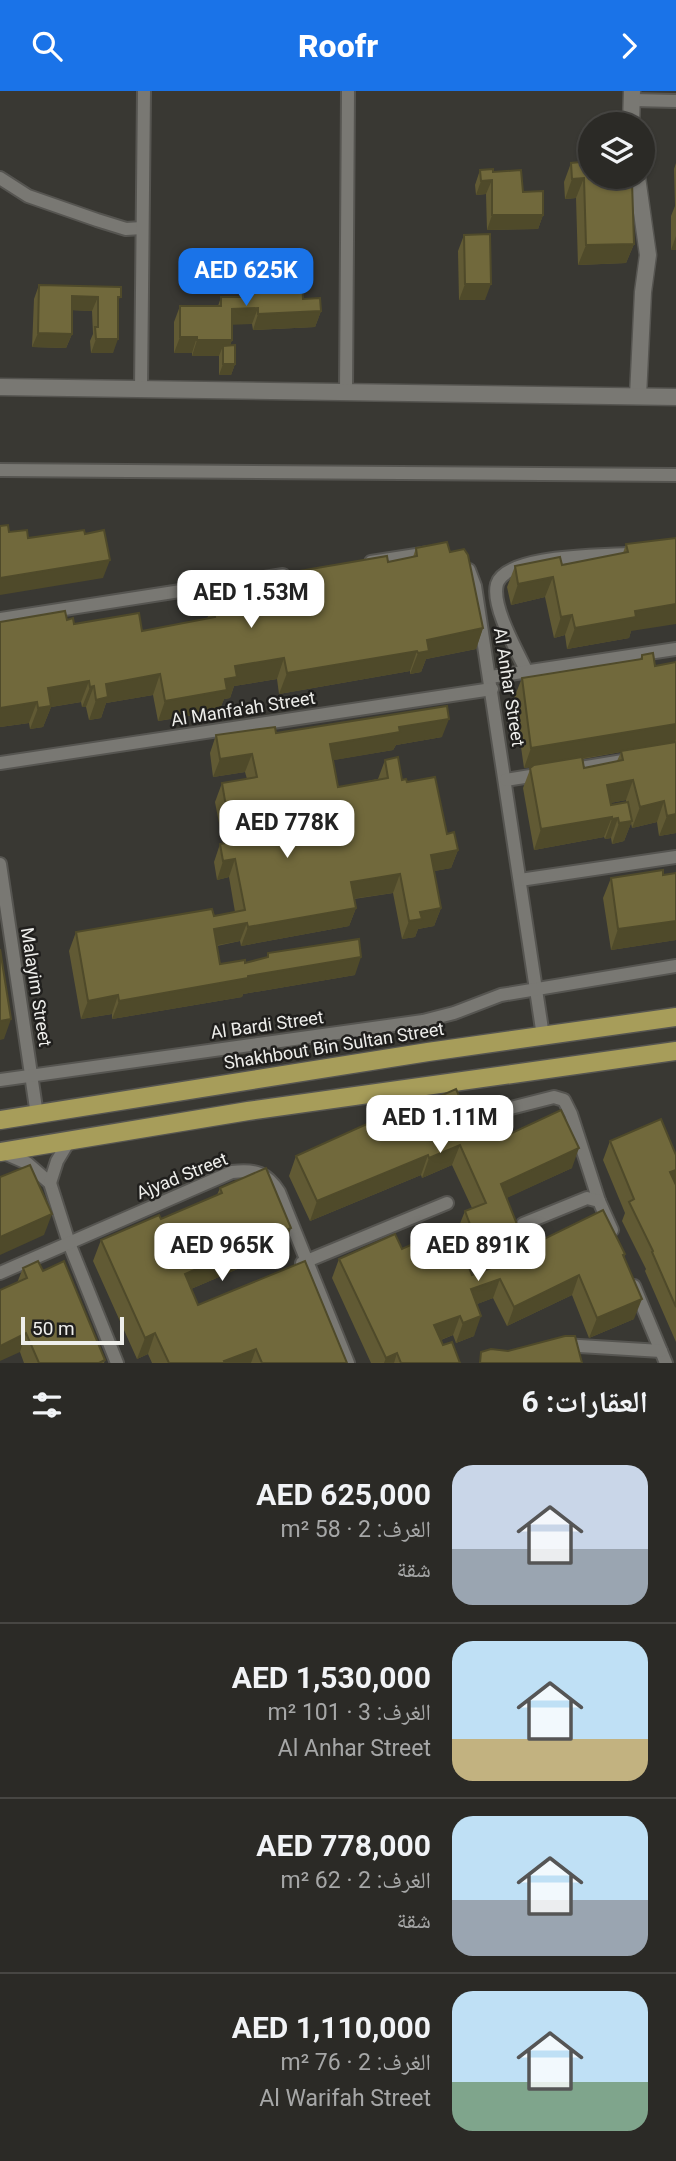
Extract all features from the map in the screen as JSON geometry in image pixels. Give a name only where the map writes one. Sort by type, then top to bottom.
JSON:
[{"type":"main road","name":"Shakhbout Bin Sultan Street","points":[[0,1120],[428,1052],[676,1017]]},
{"type":"main road","points":[[0,1152],[248,1111],[676,1052]]},
{"type":"street","points":[[141,390],[144,91]]},
{"type":"street","points":[[346,392],[348,91]]},
{"type":"street","points":[[632,95],[676,101]]},
{"type":"street","points":[[0,178],[28,196],[126,229],[142,228]]},
{"type":"street","points":[[638,396],[643,292],[648,255],[639,189]]},
{"type":"street","points":[[0,387],[676,397]]},
{"type":"street","points":[[0,470],[676,475]]},
{"type":"street","points":[[357,564],[438,553]]},
{"type":"street","points":[[527,672],[498,604],[497,584],[504,573],[529,563],[636,553]]},
{"type":"street","name":"Al Anhar Street","points":[[460,559],[472,576],[475,586],[543,1036]]},
{"type":"street","points":[[0,619],[302,572]]},
{"type":"street","name":"Al Manfa'ah Street","points":[[0,763],[491,683],[527,672],[676,649]]},
{"type":"street","points":[[506,780],[637,759]]},
{"type":"street","points":[[520,880],[676,857]]},
{"type":"street","name":"Malayim Street","points":[[0,864],[37,1115]]},
{"type":"street","name":"Al Bardi Street","points":[[0,1080],[423,1021],[454,1013],[501,995],[676,966]]},
{"type":"street","points":[[475,1117],[554,1097],[564,1100],[572,1114],[599,1201],[614,1237]]},
{"type":"street","points":[[50,1183],[57,1161],[69,1141]]},
{"type":"street","points":[[0,1152],[27,1163],[50,1183],[69,1243],[117,1363]]},
{"type":"street","name":"Ajyad Street","points":[[0,1273],[232,1172],[243,1170],[263,1174],[279,1192],[348,1363]]},
{"type":"street","points":[[523,1224],[587,1198],[599,1201]]},
{"type":"street","points":[[284,1271],[447,1203]]},
{"type":"street","points":[[555,1345],[663,1357],[630,1275]]},
{"type":"building","points":[[578,162],[578,178],[572,179],[571,163]]},
{"type":"building","points":[[493,169],[493,172],[521,170],[523,192],[543,191],[543,215],[492,215],[492,180],[481,181],[480,170]]},
{"type":"building","points":[[584,189],[632,189],[634,244],[586,245]]},
{"type":"building","points":[[490,234],[491,284],[465,284],[464,235]]},
{"type":"building","points":[[302,278],[303,299],[320,298],[321,311],[258,314],[258,308],[232,309],[232,340],[180,337],[180,306],[221,306],[221,297],[250,297],[250,280]]},
{"type":"building","points":[[39,285],[121,287],[121,297],[118,297],[118,339],[96,339],[98,297],[72,296],[72,334],[38,333]]},
{"type":"building","points":[[235,345],[235,364],[223,364],[223,346]]},
{"type":"building","points":[[8,525],[9,532],[27,530],[28,538],[104,530],[110,560],[0,578],[0,526]]},
{"type":"building","points":[[676,538],[676,604],[635,611],[636,617],[575,628],[572,615],[561,617],[553,577],[518,584],[515,566],[560,557],[562,565],[628,552],[626,544]]},
{"type":"building","points":[[447,542],[450,552],[464,549],[468,555],[483,628],[427,640],[429,651],[287,673],[284,658],[235,666],[237,677],[225,679],[227,690],[165,701],[160,674],[106,684],[108,697],[96,700],[94,686],[90,687],[89,681],[48,688],[51,706],[38,708],[37,702],[0,708],[0,622],[65,611],[67,620],[73,618],[74,624],[139,613],[142,631],[215,617],[213,603],[273,592],[270,576],[387,556],[388,562],[417,556],[416,548]]},
{"type":"building","points":[[653,653],[655,666],[676,662],[676,724],[531,748],[522,678],[642,659],[642,655]]},
{"type":"building","points":[[447,706],[449,719],[399,727],[400,732],[330,744],[338,787],[388,778],[385,760],[398,757],[402,780],[406,779],[407,782],[435,777],[447,834],[454,832],[458,850],[431,855],[441,908],[420,912],[422,919],[409,921],[400,874],[351,882],[356,908],[248,927],[247,923],[214,929],[220,964],[245,960],[245,963],[268,957],[268,953],[359,939],[361,957],[119,1001],[118,995],[88,1001],[76,932],[212,909],[214,916],[245,910],[235,859],[223,861],[220,844],[232,842],[222,783],[257,777],[252,754],[220,759],[216,735],[275,727],[276,733]]},
{"type":"building","points":[[676,742],[676,814],[667,816],[664,801],[640,807],[633,780],[607,785],[611,805],[628,802],[632,821],[619,823],[618,818],[612,817],[541,829],[530,768],[534,765],[582,757],[584,768],[623,760],[621,751]]},
{"type":"building","points":[[663,870],[663,875],[676,873],[676,921],[618,929],[611,878]]},
{"type":"building","points":[[0,949],[11,1019],[0,1021]]},
{"type":"building","points":[[456,1089],[478,1139],[508,1125],[512,1133],[561,1110],[579,1148],[501,1184],[518,1227],[477,1243],[465,1211],[486,1203],[460,1145],[429,1158],[428,1155],[317,1201],[296,1156],[400,1109],[402,1113]]},
{"type":"building","points":[[661,1119],[676,1155],[676,1170],[670,1172],[676,1185],[676,1307],[629,1202],[634,1199],[610,1141]]},
{"type":"building","points":[[30,1165],[52,1214],[0,1237],[0,1177]]},
{"type":"building","points":[[266,1168],[291,1228],[185,1274],[198,1305],[305,1261],[347,1363],[262,1363],[256,1349],[224,1361],[225,1363],[169,1363],[155,1333],[145,1338],[101,1240],[159,1215],[161,1219],[222,1193],[220,1188]]},
{"type":"building","points":[[603,1210],[625,1254],[623,1255],[642,1299],[597,1318],[579,1275],[514,1307],[500,1279],[471,1289],[481,1316],[463,1323],[460,1316],[434,1325],[443,1345],[452,1342],[460,1363],[401,1363],[397,1353],[386,1358],[339,1259],[395,1234],[402,1249],[446,1229],[456,1250],[461,1248],[472,1275],[494,1267],[493,1264]]},
{"type":"building","points":[[38,1261],[43,1271],[64,1261],[105,1360],[99,1363],[39,1363],[26,1333],[0,1346],[0,1290],[27,1278],[23,1268]]},
{"type":"building","points":[[565,1336],[575,1336],[582,1363],[480,1363],[481,1352],[491,1349],[508,1351]]}]
